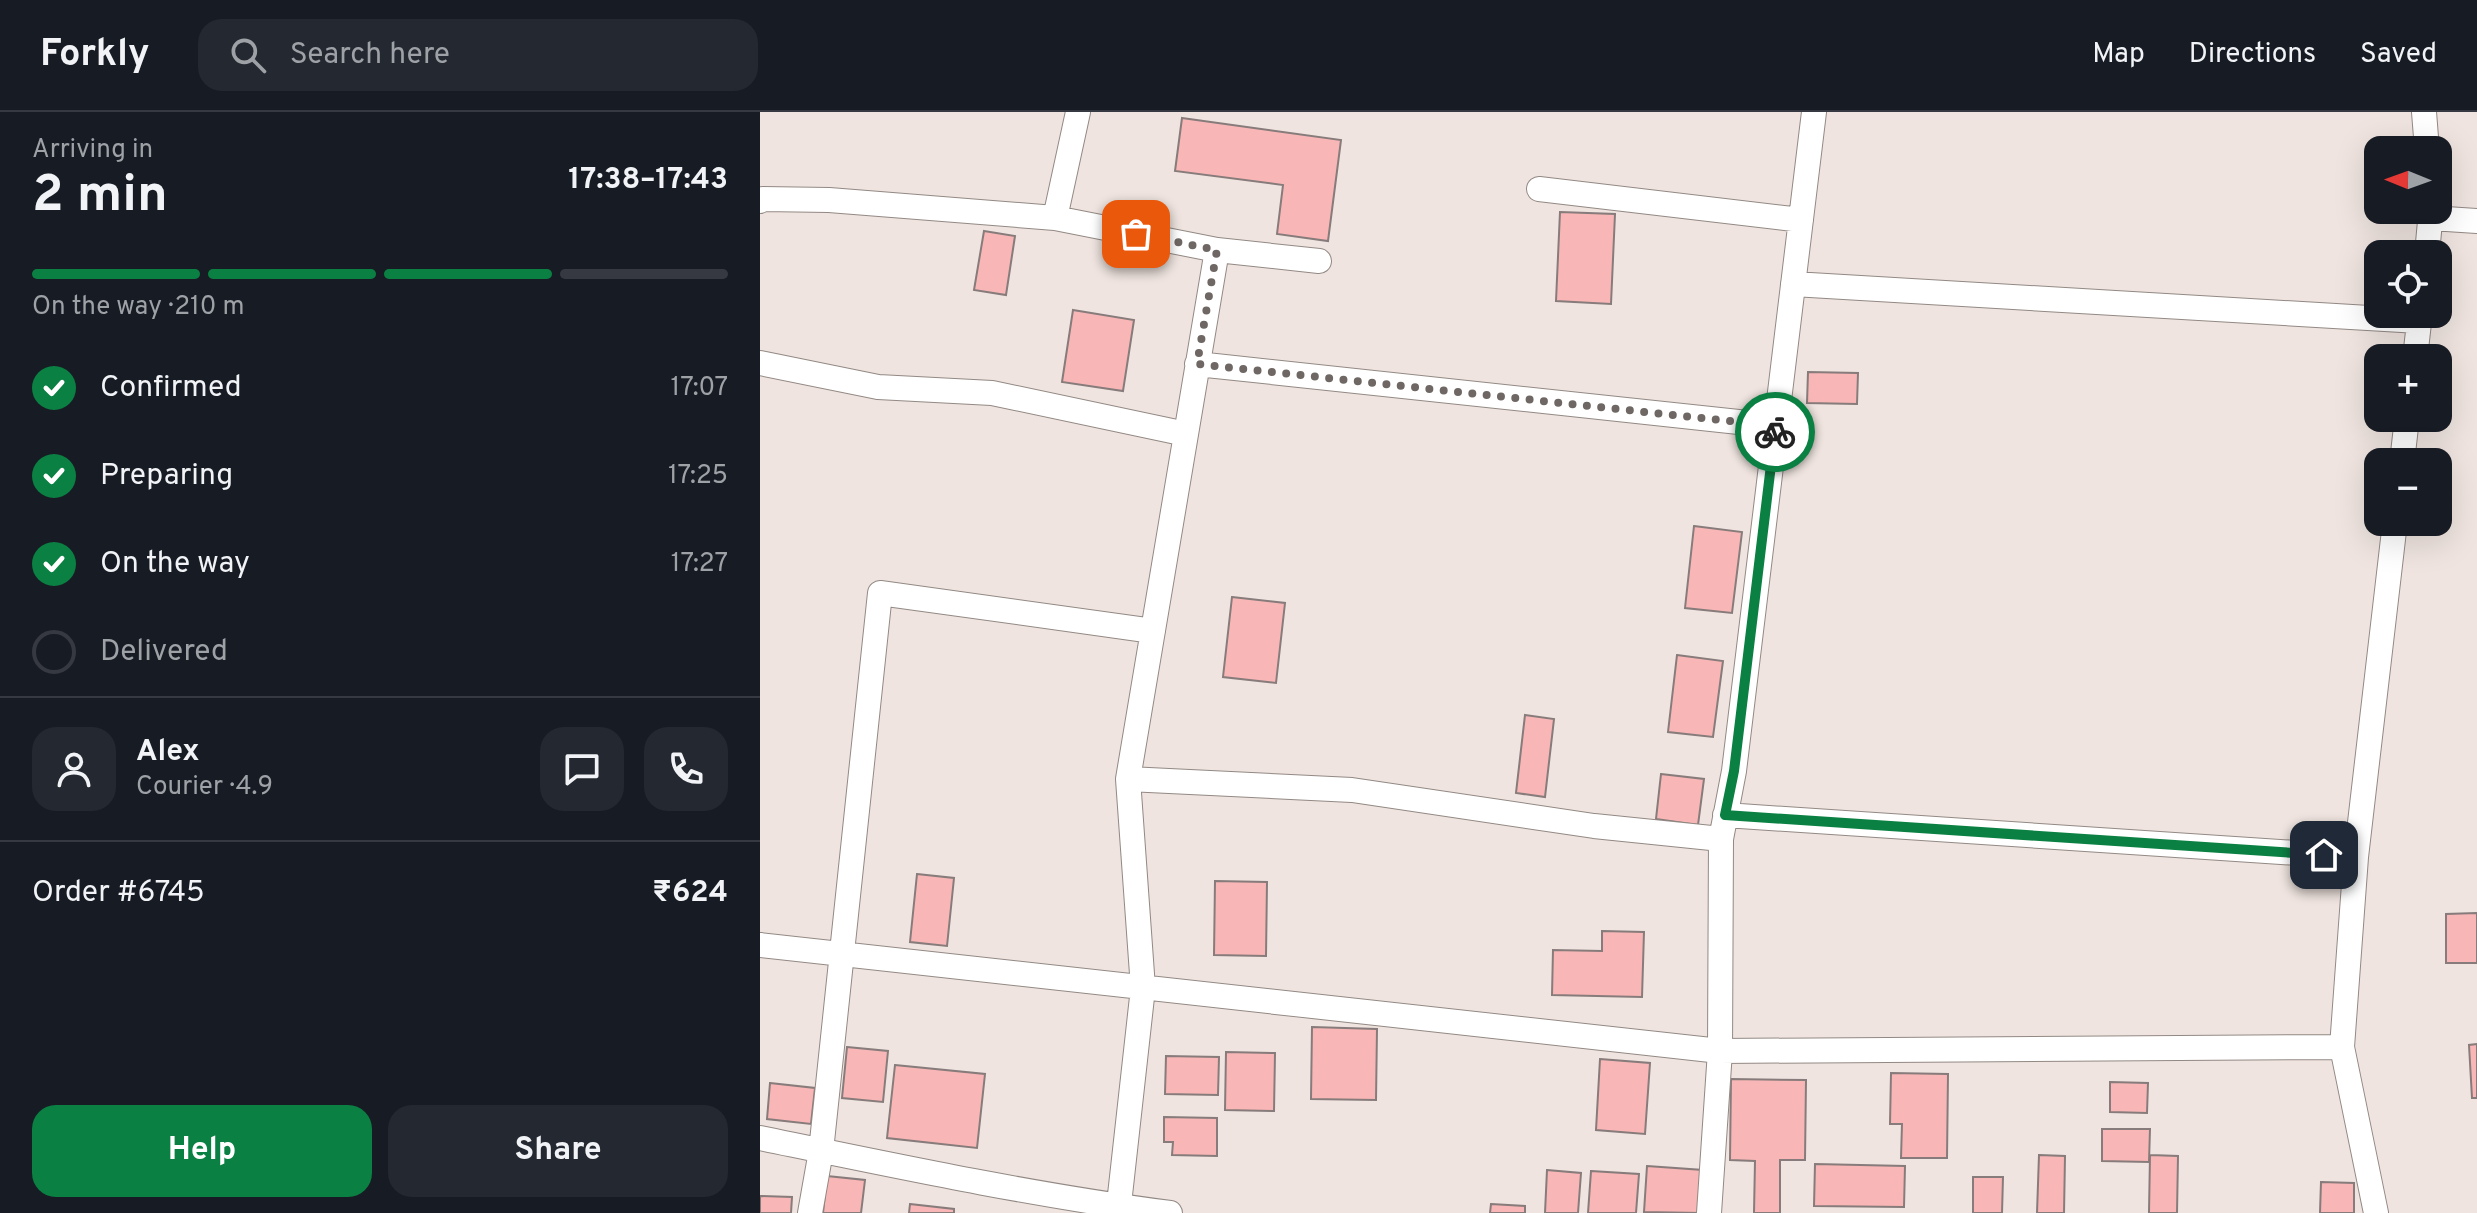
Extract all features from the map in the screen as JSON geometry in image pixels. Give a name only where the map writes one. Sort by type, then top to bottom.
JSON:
[{"type":"street","points":[[1055,218],[1078,112]]},
{"type":"street","points":[[1709,1213],[1720,1051],[1723,827],[1734,771],[1814,112]]},
{"type":"street","points":[[2424,112],[2426,136]]},
{"type":"street","points":[[1539,189],[1801,220]]},
{"type":"street","points":[[760,201],[829,200],[1055,218],[1217,250],[1319,261]]},
{"type":"street","points":[[2452,217],[2477,221]]},
{"type":"street","points":[[1118,1210],[1143,988],[1128,779],[1217,250]]},
{"type":"street","points":[[1793,284],[2364,315]]},
{"type":"street","points":[[760,363],[878,387],[992,393],[1186,434]]},
{"type":"street","points":[[1197,364],[1776,426]]},
{"type":"street","points":[[2376,1213],[2342,1047],[2356,857],[2393,536]]},
{"type":"street","points":[[810,1213],[821,1151],[880,593],[1153,631]]},
{"type":"street","points":[[1128,779],[1352,790],[1594,826],[1723,827],[2356,857]]},
{"type":"street","points":[[760,945],[1720,1051],[2342,1047]]},
{"type":"street","points":[[760,1138],[1118,1210],[1170,1213]]},
{"type":"building","points":[[1182,118],[1341,140],[1328,241],[1277,234],[1283,185],[1175,171]]},
{"type":"building","points":[[1560,212],[1615,214],[1611,304],[1556,301]]},
{"type":"building","points":[[984,231],[1015,236],[1006,295],[974,290]]},
{"type":"building","points":[[1073,310],[1134,320],[1123,391],[1062,382]]},
{"type":"building","points":[[1808,372],[1858,373],[1857,404],[1807,403]]},
{"type":"building","points":[[1694,526],[1742,532],[1732,613],[1685,608]]},
{"type":"building","points":[[1232,597],[1285,603],[1276,683],[1223,677]]},
{"type":"building","points":[[1677,655],[1723,661],[1713,737],[1668,732]]},
{"type":"building","points":[[1525,715],[1554,719],[1545,797],[1516,793]]},
{"type":"building","points":[[1661,774],[1704,779],[1698,825],[1656,819]]},
{"type":"building","points":[[917,874],[954,878],[947,946],[910,942]]},
{"type":"building","points":[[1215,881],[1267,882],[1266,956],[1214,955]]},
{"type":"building","points":[[2477,913],[2477,963],[2446,963],[2446,914]]},
{"type":"building","points":[[1602,931],[1644,932],[1642,997],[1552,995],[1553,950],[1602,951]]},
{"type":"building","points":[[1312,1027],[1377,1029],[1376,1100],[1311,1099]]},
{"type":"building","points":[[2477,1044],[2477,1098],[2472,1098],[2469,1045]]},
{"type":"building","points":[[847,1047],[888,1051],[883,1102],[842,1098]]},
{"type":"building","points":[[1226,1052],[1275,1053],[1274,1111],[1225,1110]]},
{"type":"building","points":[[1166,1056],[1219,1057],[1218,1095],[1165,1094]]},
{"type":"building","points":[[1600,1059],[1650,1063],[1645,1134],[1596,1130]]},
{"type":"building","points":[[895,1065],[985,1074],[977,1148],[887,1138]]},
{"type":"building","points":[[1891,1073],[1948,1074],[1947,1158],[1901,1158],[1902,1124],[1890,1124]]},
{"type":"building","points":[[1731,1079],[1806,1080],[1805,1160],[1780,1160],[1780,1213],[1754,1213],[1755,1161],[1730,1160]]},
{"type":"building","points":[[2110,1082],[2148,1083],[2147,1113],[2110,1112]]},
{"type":"building","points":[[770,1083],[815,1088],[811,1124],[767,1119]]},
{"type":"building","points":[[1164,1117],[1217,1118],[1217,1156],[1172,1155],[1173,1142],[1164,1142]]},
{"type":"building","points":[[2102,1129],[2150,1129],[2149,1162],[2102,1161]]},
{"type":"building","points":[[2039,1155],[2065,1156],[2064,1213],[2037,1213]]},
{"type":"building","points":[[2150,1155],[2178,1156],[2177,1213],[2149,1213]]},
{"type":"building","points":[[1815,1164],[1905,1166],[1904,1207],[1814,1206]]},
{"type":"building","points":[[1647,1166],[1703,1170],[1700,1213],[1644,1212]]},
{"type":"building","points":[[1547,1170],[1581,1173],[1578,1213],[1545,1213]]},
{"type":"building","points":[[1591,1171],[1639,1174],[1636,1213],[1588,1213]]},
{"type":"building","points":[[827,1176],[865,1180],[861,1213],[823,1213]]},
{"type":"building","points":[[1973,1177],[2003,1177],[2002,1213],[1973,1213]]},
{"type":"building","points":[[2321,1182],[2354,1183],[2354,1213],[2320,1213]]},
{"type":"building","points":[[760,1196],[792,1197],[791,1213],[760,1213]]},
{"type":"building","points":[[910,1204],[954,1209],[954,1213],[909,1213]]},
{"type":"building","points":[[1491,1204],[1525,1206],[1525,1213],[1490,1213]]},
{"type":"way so far","points":[[1136,234],[1217,250],[1197,364],[1776,426],[1775,432]]},
{"type":"route","points":[[1775,432],[1734,771],[1725,815],[2324,855]]}]
